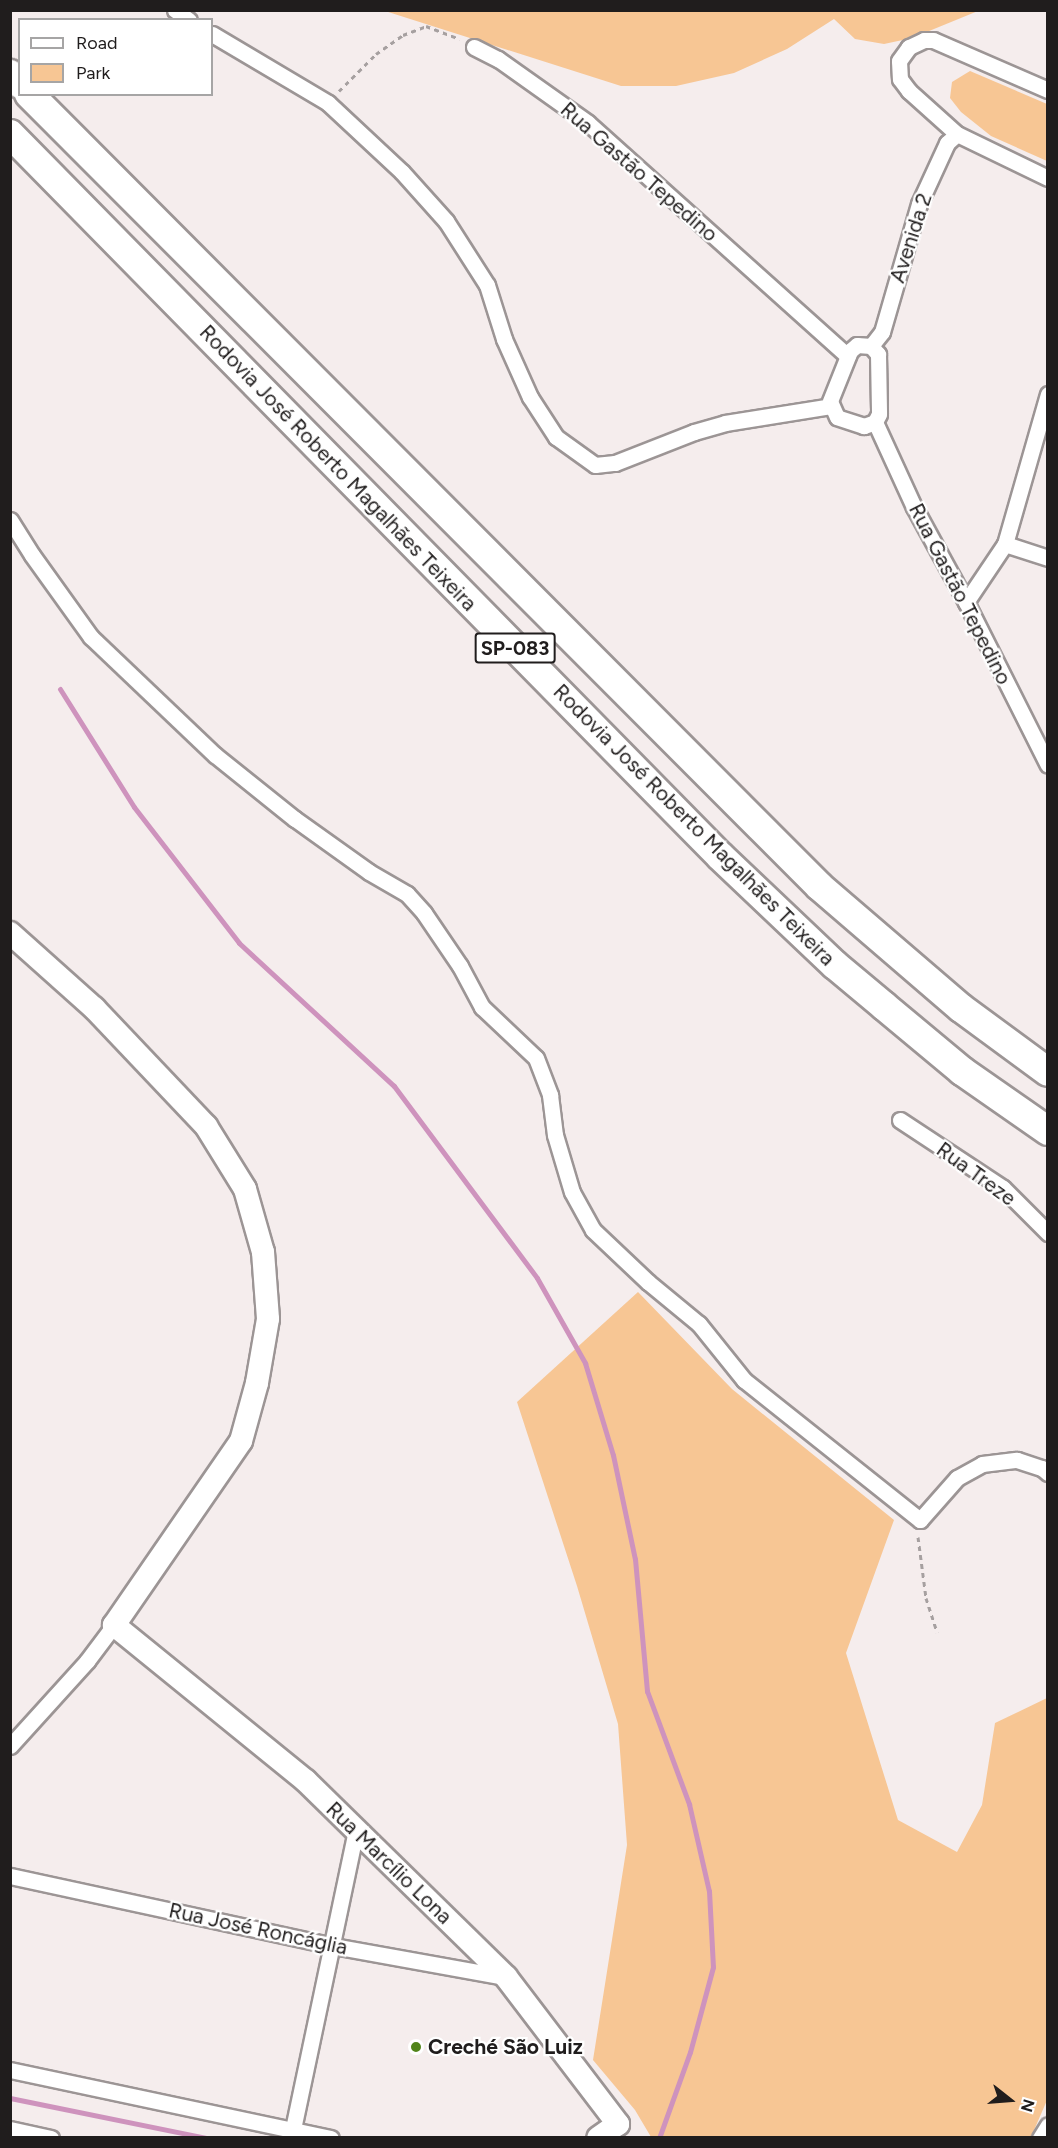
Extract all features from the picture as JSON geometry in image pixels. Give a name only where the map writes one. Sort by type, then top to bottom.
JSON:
[{"type":"highway","name":"Rodovia José Roberto Magalhães Teixeira","points":[[31,96],[819,886],[961,1008],[1047,1072]]},
{"type":"highway","name":"Rodovia José Roberto Magalhães Teixeira","points":[[10,134],[720,856],[835,965],[892,1013],[962,1071],[1047,1131]]},
{"type":"street","points":[[213,35],[328,103],[402,172],[446,221],[487,285],[504,339],[530,397],[556,436],[595,465],[607,466],[694,432],[725,423],[831,406]]},
{"type":"street","points":[[1047,90],[941,43],[924,40],[916,42],[903,53],[899,62],[900,79],[909,91],[957,134],[1047,178]]},
{"type":"street","name":"Rua Gastão Tepedino","points":[[474,47],[498,59],[588,123],[848,356]]},
{"type":"street","name":"Avenida 2","points":[[871,346],[882,332],[918,204],[947,143],[957,134]]},
{"type":"street","points":[[857,345],[871,346],[878,354],[879,414],[875,422],[864,426],[842,420],[831,406],[831,395],[848,356],[857,345]]},
{"type":"street","points":[[966,602],[1005,544],[1047,394]]},
{"type":"street","name":"Rua Gastão Tepedino","points":[[875,422],[914,507],[966,602],[1047,765]]},
{"type":"street","points":[[10,520],[32,555],[91,637],[215,755],[296,819],[369,872],[407,894],[424,913],[460,966],[482,1007],[536,1058],[550,1095],[555,1135],[572,1192],[593,1230],[648,1282],[699,1324],[744,1380],[920,1520],[957,1478],[982,1464],[1017,1460],[1042,1468],[1047,1473]]},
{"type":"street","points":[[1005,544],[1047,558]]},
{"type":"street","points":[[10,933],[94,1008],[206,1126],[245,1189],[263,1252],[268,1319],[257,1383],[241,1441],[87,1661],[10,1746]]},
{"type":"street","name":"Rua Treze","points":[[900,1120],[1003,1188],[1047,1233]]},
{"type":"street","name":"Rua Marcílio Lona","points":[[114,1625],[306,1781],[506,1977],[622,2131]]},
{"type":"street","points":[[293,2129],[356,1830]]},
{"type":"street","name":"Rua José Roncáglia","points":[[10,1876],[333,1946],[506,1977]]},
{"type":"street","points":[[10,2070],[331,2138]]},
{"type":"street","points":[[1040,2138],[1047,2126]]},
{"type":"street","points":[[10,2129],[51,2138]]},
{"type":"street","points":[[598,2138],[622,2131]]},
{"type":"path","points":[[328,103],[376,54],[410,32],[426,26],[474,47]]},
{"type":"path","points":[[920,1520],[917,1544],[926,1598],[937,1632]]},
{"type":"green space","points":[[385,11],[978,11],[912,38],[884,44],[855,39],[834,19],[787,49],[734,73],[676,86],[621,86]]},
{"type":"green space","points":[[970,71],[1047,104],[1047,161],[991,136],[961,112],[950,98],[952,82]]},
{"type":"green space","points":[[638,1292],[732,1389],[894,1520],[846,1653],[898,1820],[957,1852],[982,1805],[995,1723],[1047,1698],[1048,2098],[1031,2137],[651,2137],[635,2110],[593,2060],[627,1845],[618,1724],[577,1586],[517,1402]]},
{"type":"waterway","points":[[60,689],[134,807],[239,943],[394,1086],[537,1278],[585,1363],[613,1455],[635,1559],[647,1691],[689,1804],[709,1891],[713,1967],[690,2052],[659,2138]]},
{"type":"waterway","points":[[10,2098],[206,2138]]},
{"type":"place","name":"Creché São Luiz","points":[[416,2047]]}]
